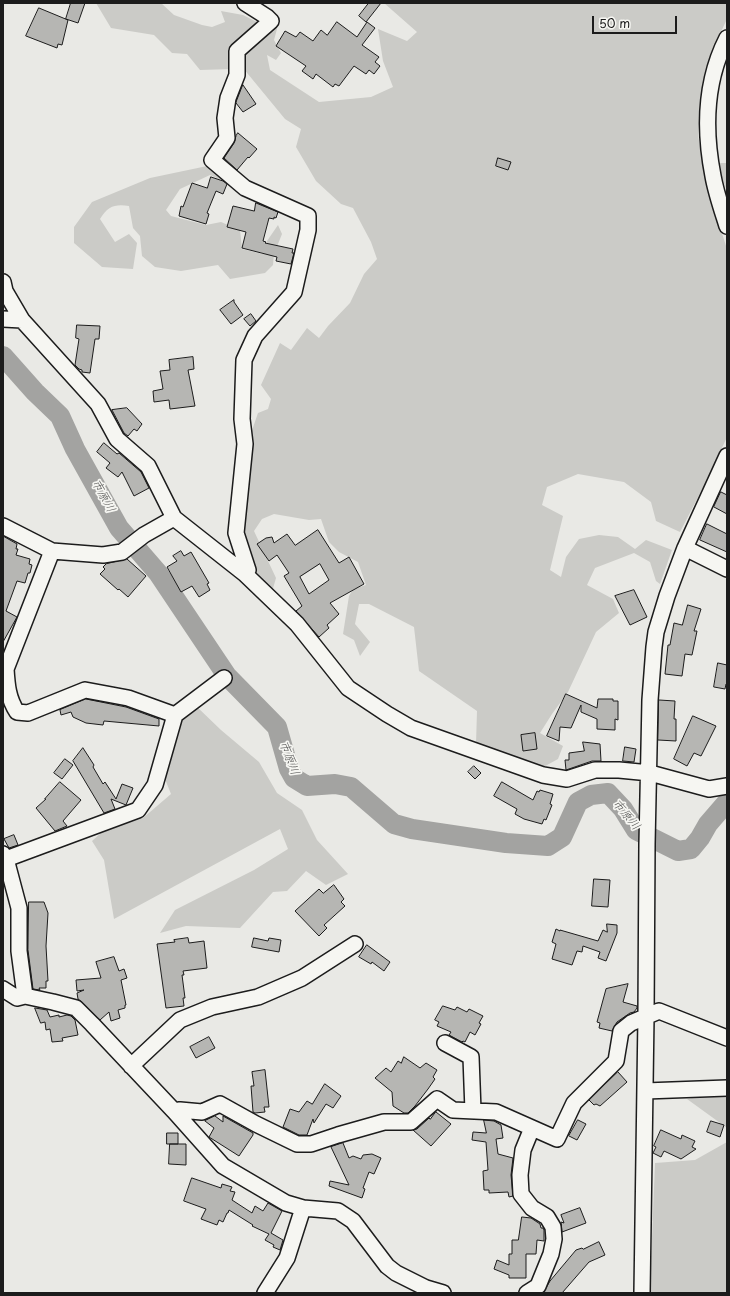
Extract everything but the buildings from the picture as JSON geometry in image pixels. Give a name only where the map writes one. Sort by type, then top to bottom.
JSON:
[{"type":"street","points":[[245,3],[272,21],[237,51],[237,75],[228,98],[225,118],[227,138],[212,160],[245,188],[308,216],[308,230],[294,292],[255,336],[244,360],[242,419],[245,444],[236,533],[248,570],[245,574]]},
{"type":"street","points":[[727,38],[719,54],[710,90],[707,130],[713,177],[727,226]]},
{"type":"street","points":[[3,282],[5,290],[22,320],[98,404],[117,439],[148,466],[174,518],[245,574],[297,624],[348,688],[411,728],[543,775],[567,779],[595,770],[618,770],[650,773],[709,789],[727,786]]},
{"type":"street","points":[[3,319],[22,320]]},
{"type":"street","points":[[642,1293],[650,700],[656,632],[667,596],[685,548],[727,456]]},
{"type":"street","points":[[3,526],[52,551],[103,555],[122,552],[144,535],[174,518]]},
{"type":"street","points":[[685,548],[727,569]]},
{"type":"street","points":[[52,551],[6,669],[7,703],[17,712],[28,713],[85,690],[128,698],[175,715]]},
{"type":"street","points":[[25,996],[19,951],[19,908],[5,856],[138,810],[155,785],[175,715],[224,678]]},
{"type":"street","points":[[131,1066],[180,1020],[212,1007],[258,997],[302,978],[355,944]]},
{"type":"street","points":[[3,989],[17,998],[25,996],[76,1008],[174,1111],[223,1166],[286,1203],[303,1208],[338,1210],[353,1221],[387,1266],[396,1273],[426,1288],[443,1293]]},
{"type":"street","points":[[174,1111],[180,1110],[202,1112],[220,1104],[297,1144],[312,1144],[384,1122],[411,1122],[437,1099],[453,1110],[496,1112],[557,1139],[574,1103],[616,1061],[621,1031],[631,1023],[659,1011],[727,1038]]},
{"type":"street","points":[[444,1042],[471,1057],[473,1112]]},
{"type":"street","points":[[645,1092],[727,1088]]},
{"type":"street","points":[[527,1293],[538,1286],[554,1239],[553,1227],[547,1217],[532,1208],[521,1194],[520,1175],[523,1150],[532,1128]]},
{"type":"street","points":[[265,1293],[287,1258],[303,1208]]},
{"type":"shaded area","points":[[96,3],[161,3],[174,15],[212,27],[225,22],[221,11],[243,15],[261,24],[233,69],[200,70],[187,54],[172,53],[154,35],[111,28]]},
{"type":"shaded area","points":[[384,3],[727,3],[727,19],[710,55],[702,93],[698,135],[707,186],[727,249],[727,437],[680,532],[656,521],[651,502],[624,482],[578,474],[547,487],[542,505],[563,516],[550,570],[561,577],[566,557],[579,539],[599,535],[618,537],[635,549],[646,540],[672,550],[660,584],[656,581],[650,562],[634,553],[595,568],[587,585],[613,599],[619,613],[596,632],[568,692],[540,733],[563,746],[558,759],[538,770],[476,744],[477,711],[419,671],[414,627],[369,604],[359,604],[355,624],[370,642],[360,656],[354,640],[343,634],[349,596],[353,589],[366,585],[358,562],[339,552],[329,542],[321,519],[309,520],[274,514],[262,519],[254,531],[276,578],[272,592],[246,563],[241,534],[248,442],[258,413],[268,409],[271,399],[261,385],[280,343],[291,350],[307,328],[319,338],[328,326],[350,303],[364,274],[377,259],[371,242],[353,208],[341,204],[316,181],[296,147],[301,129],[285,119],[243,68],[247,50],[274,25],[277,29],[274,40],[281,53],[276,60],[267,55],[270,70],[319,102],[371,97],[393,87],[383,61],[378,29],[407,41],[417,32]]},
{"type":"shaded area","points":[[720,163],[727,163],[727,192],[721,174]]},
{"type":"shaded area","points":[[212,165],[228,183],[210,175],[180,189],[166,210],[171,216],[206,225],[221,222],[240,230],[242,249],[263,254],[267,241],[278,225],[282,234],[274,254],[273,265],[265,273],[230,279],[218,265],[181,271],[155,267],[142,256],[140,236],[133,228],[129,206],[120,205],[112,207],[106,211],[100,219],[115,242],[129,234],[137,243],[133,269],[102,267],[74,243],[74,227],[92,202],[150,178]]},
{"type":"shaded area","points":[[195,705],[221,730],[259,762],[277,793],[302,810],[317,840],[348,874],[326,885],[306,871],[287,891],[273,892],[240,928],[186,926],[160,933],[175,910],[254,870],[288,849],[280,829],[114,919],[104,860],[92,841],[102,832],[143,818],[171,794],[163,774],[176,721]]},
{"type":"shaded area","points":[[727,1091],[727,1128],[687,1099]]},
{"type":"shaded area","points":[[727,1142],[727,1293],[649,1293],[655,1163],[695,1160]]},
{"type":"waterway","name":"市原川","points":[[3,356],[35,392],[60,416],[75,449],[119,528],[158,573],[227,676],[277,727],[289,769],[294,778],[307,786],[335,784],[351,787],[394,824],[412,829],[506,843],[548,846],[562,837],[578,802],[591,795],[608,793],[623,809],[636,830],[678,851],[691,849],[700,838],[708,824],[727,802]]}]
